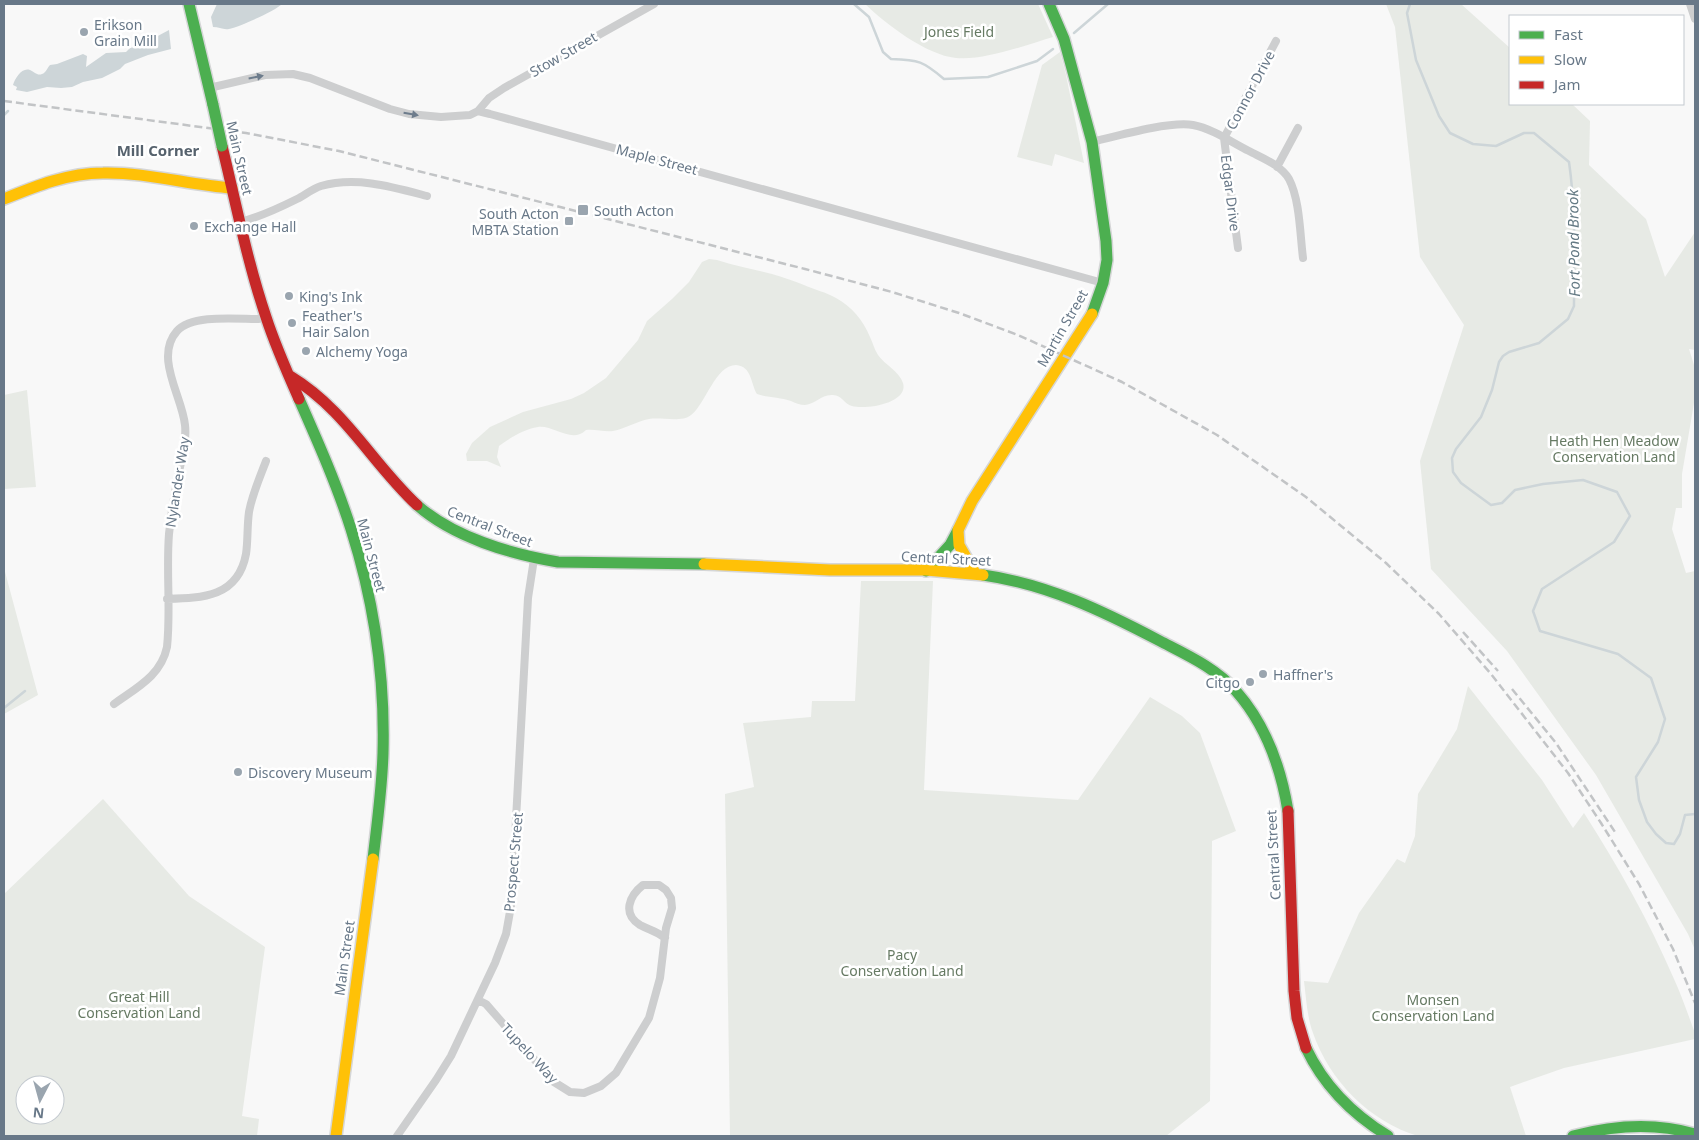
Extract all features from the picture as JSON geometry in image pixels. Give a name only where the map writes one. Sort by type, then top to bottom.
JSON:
[{"type":"street","name":"Main Street","points":[[189,4],[252,271],[266,317],[341,500],[354,539],[373,617],[383,714],[383,746],[378,820],[336,1136]]},
{"type":"street","name":"Stow Street","points":[[478,112],[489,98],[504,88],[654,4]]},
{"type":"street","name":"Martin Street","points":[[926,571],[950,545],[972,501],[1088,320],[1103,283],[1107,260],[1106,241],[1092,142],[1064,39],[1049,4]]},
{"type":"street","points":[[1690,4],[1695,19]]},
{"type":"street","name":"Connor Drive","points":[[1224,138],[1276,41]]},
{"type":"street","name":"Maple Street","points":[[208,88],[265,75],[293,74],[310,78],[390,109],[409,114],[446,117],[470,115],[478,112],[546,129],[1103,283]]},
{"type":"street","points":[[1092,142],[1182,125],[1205,129],[1278,167],[1288,178],[1293,191],[1303,258]]},
{"type":"street","points":[[1278,167],[1298,128]]},
{"type":"street","name":"Edgar Drive","points":[[1224,138],[1238,248]]},
{"type":"street","points":[[4,199],[53,180],[100,172],[232,188]]},
{"type":"street","points":[[240,222],[286,204],[318,187],[336,184],[368,183],[427,196]]},
{"type":"street","name":"Nylander Way","points":[[114,704],[151,677],[162,664],[168,642],[167,560],[169,535],[185,431],[168,356],[171,341],[181,327],[195,321],[258,319],[266,317]]},
{"type":"street","name":"Central Street","points":[[290,376],[314,392],[339,416],[409,498],[426,514],[441,524],[510,552],[534,559],[558,562],[926,571],[974,573],[1018,580],[1047,588],[1113,616],[1214,672],[1234,689],[1250,708],[1265,734],[1278,768],[1289,817],[1293,980],[1299,1026],[1310,1056],[1317,1069],[1347,1106],[1388,1136]]},
{"type":"street","points":[[167,599],[198,598],[212,595],[229,586],[238,575],[246,552],[250,507],[266,461]]},
{"type":"street","points":[[958,530],[959,545],[974,573]]},
{"type":"street","name":"Prospect Street","points":[[397,1136],[452,1056],[495,963],[506,934],[511,906],[517,821],[528,598],[534,559]]},
{"type":"street","name":"Tupelo Way","points":[[478,1000],[486,1004],[554,1082],[570,1092],[584,1093],[601,1086],[616,1073],[649,1018],[660,978],[665,938],[672,908],[671,898],[666,890],[659,885],[643,885],[631,896],[630,911],[640,925],[656,931],[665,938]]},
{"type":"street","points":[[1573,1136],[1629,1125],[1664,1127],[1695,1134]]},
{"type":"green space","name":"Jones Field","points":[[865,4],[1038,4],[1053,37],[991,55],[967,58],[944,56],[907,37]]},
{"type":"green space","name":"Heath Hen Meadow Conservation Land","points":[[1386,4],[1461,4],[1509,47],[1509,105],[1573,105],[1590,121],[1589,165],[1646,219],[1665,277],[1695,232],[1695,350],[1689,349],[1695,368],[1695,397],[1682,474],[1682,508],[1676,508],[1672,529],[1686,573],[1695,571],[1695,950],[1688,934],[1596,775],[1507,651],[1431,569],[1420,461],[1464,325],[1420,257],[1395,27]]},
{"type":"green space","points":[[1060,52],[1084,163],[1055,154],[1052,166],[1017,157],[1042,65]]},
{"type":"green space","points":[[709,259],[780,276],[828,294],[842,302],[860,320],[878,355],[901,379],[903,390],[900,396],[885,404],[867,407],[852,406],[836,395],[825,396],[809,404],[801,405],[757,394],[748,372],[741,366],[736,365],[722,371],[696,410],[691,415],[682,419],[649,419],[613,431],[586,430],[581,434],[575,435],[538,427],[522,432],[499,446],[497,457],[501,467],[487,461],[467,461],[466,454],[472,443],[490,427],[523,412],[571,399],[584,393],[606,378],[638,340],[647,321],[689,282],[702,262]]},
{"type":"green space","points":[[27,390],[36,487],[4,489],[4,395]]},
{"type":"green space","points":[[4,568],[38,695],[4,714]]},
{"type":"green space","name":"Pacy Conservation Land","points":[[861,581],[933,581],[924,790],[1078,800],[1150,697],[1182,716],[1200,733],[1236,831],[1212,841],[1210,1101],[1166,1136],[730,1136],[725,794],[754,787],[743,723],[811,717],[812,701],[855,701]]},
{"type":"green space","name":"Monsen Conservation Land","points":[[1468,686],[1542,780],[1573,828],[1584,813],[1644,915],[1677,985],[1695,1033],[1695,1039],[1564,1068],[1510,1087],[1526,1136],[1418,1136],[1384,1121],[1354,1097],[1329,1067],[1313,1033],[1307,1007],[1304,981],[1328,983],[1359,913],[1397,859],[1405,863],[1415,836],[1418,794],[1457,729]]},
{"type":"green space","name":"Great Hill Conservation Land","points":[[103,799],[189,896],[265,947],[242,1116],[259,1119],[257,1136],[4,1136],[4,894]]},
{"type":"shaded area","points":[[217,4],[282,4],[257,18],[227,29],[213,27],[211,17]]},
{"type":"shaded area","points":[[169,30],[171,49],[125,64],[120,69],[102,78],[83,82],[72,87],[47,87],[27,92],[16,90],[17,87],[13,85],[17,76],[24,70],[27,69],[37,74],[45,73],[50,65],[83,54],[87,56],[86,67],[106,53],[126,52],[130,48],[139,46]]},
{"type":"waterway","name":"Fort Pond Brook","points":[[854,4],[869,17],[883,52],[891,59],[915,61],[931,68],[944,79],[988,77],[1037,61],[1053,49]]},
{"type":"waterway","name":"Fort Pond Brook","points":[[1074,33],[1108,4]]},
{"type":"waterway","name":"Fort Pond Brook","points":[[1410,4],[1407,13],[1416,60],[1439,116],[1450,133],[1473,144],[1496,146],[1524,133],[1534,133],[1569,162],[1573,198],[1574,306],[1568,319],[1539,343],[1509,352],[1503,356],[1499,362],[1492,390],[1481,417],[1456,449],[1452,458],[1453,472],[1461,483],[1491,505],[1502,503],[1515,490],[1543,484],[1583,480],[1617,492],[1630,516],[1614,542],[1542,589],[1533,611],[1540,631],[1618,654],[1651,678],[1665,719],[1658,742],[1636,777],[1639,800],[1647,822],[1666,843],[1674,844],[1680,834],[1685,815],[1695,814]]},
{"type":"waterway","name":"Fort Pond Brook","points":[[4,115],[8,111]]},
{"type":"waterway","points":[[4,708],[25,691]]},
{"type":"railway","points":[[4,101],[246,133],[339,151],[892,292],[959,313],[1018,335],[1122,382],[1217,435],[1306,497],[1386,563],[1439,614],[1491,674],[1568,773],[1601,823],[1639,884],[1673,949],[1695,1003]]},
{"type":"railway","points":[[1463,632],[1498,671]]},
{"type":"railway","points":[[1512,689],[1556,743],[1617,835]]},
{"type":"traffic: fast","points":[[189,4],[213,105]]},
{"type":"traffic: fast","points":[[1049,4],[1064,39],[1092,142],[1106,241],[1107,260],[1103,283],[1092,314]]},
{"type":"traffic: fast","points":[[213,105],[222,146]]},
{"type":"traffic: fast","points":[[299,399],[346,513],[359,556],[372,612],[380,668],[383,725],[383,753],[373,859]]},
{"type":"traffic: fast","points":[[417,505],[431,516],[465,535],[502,549],[540,559],[558,562],[704,564]]},
{"type":"traffic: fast","points":[[926,571],[950,545],[958,530]]},
{"type":"traffic: fast","points":[[983,575],[1030,585],[1096,609],[1191,657],[1219,675],[1247,704],[1264,733],[1281,779],[1288,811]]},
{"type":"traffic: fast","points":[[1306,1048],[1321,1075],[1340,1098],[1351,1109],[1388,1136]]},
{"type":"traffic: fast","points":[[1573,1136],[1604,1129],[1634,1126],[1680,1130],[1695,1134]]},
{"type":"traffic: slow","points":[[4,199],[52,181],[77,175],[103,173],[135,174],[232,188]]},
{"type":"traffic: slow","points":[[975,573],[959,545],[958,530],[972,501],[1092,314]]},
{"type":"traffic: slow","points":[[704,564],[830,570],[926,570],[983,575]]},
{"type":"traffic: slow","points":[[336,1136],[373,859]]},
{"type":"traffic: jam","points":[[222,146],[259,296],[277,348],[299,399]]},
{"type":"traffic: jam","points":[[290,376],[327,404],[343,420],[401,489],[417,505]]},
{"type":"traffic: jam","points":[[1288,811],[1294,991],[1297,1018],[1306,1048]]},
{"type":"place","name":"Erikson Grain Mill","points":[[84,32]]},
{"type":"place","name":"South Acton","points":[[583,210]]},
{"type":"place","name":"South Acton MBTA Station","points":[[569,221]]},
{"type":"place","name":"Exchange Hall","points":[[194,226]]},
{"type":"place","name":"King's Ink","points":[[289,296]]},
{"type":"place","name":"Feather's Hair Salon","points":[[292,323]]},
{"type":"place","name":"Alchemy Yoga","points":[[306,351]]},
{"type":"place","name":"Haffner's","points":[[1263,674]]},
{"type":"place","name":"Citgo","points":[[1250,682]]},
{"type":"place","name":"Discovery Museum","points":[[238,772]]},
{"type":"district","name":"Mill Corner","points":[[158,150]]}]
